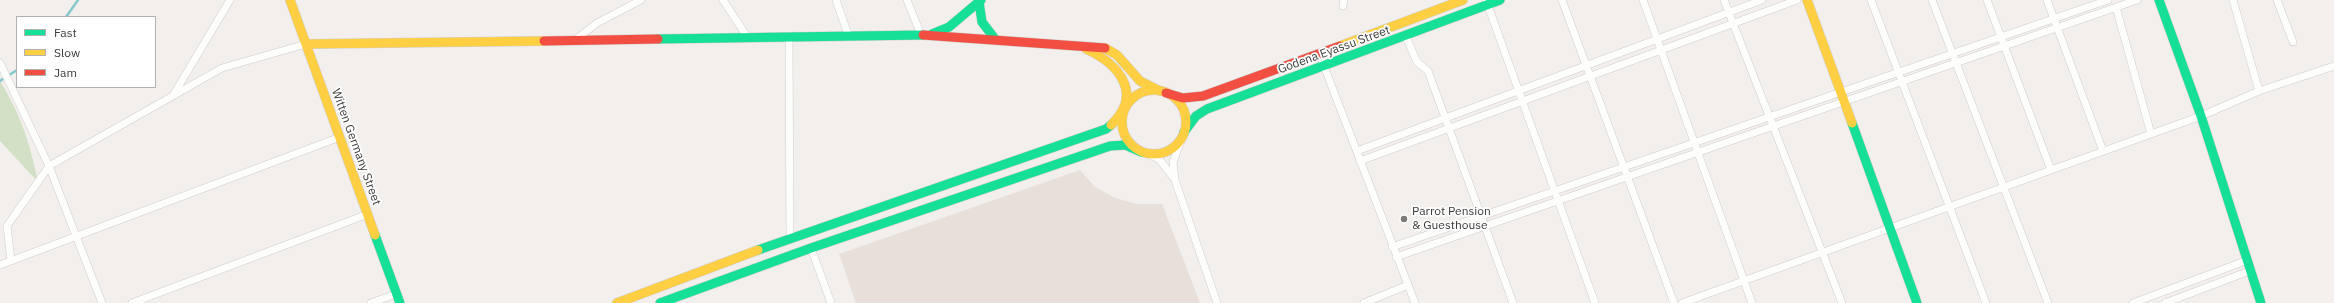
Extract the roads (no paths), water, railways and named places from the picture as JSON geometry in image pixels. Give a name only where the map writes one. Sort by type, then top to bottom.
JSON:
[{"type":"street","points":[[173,95],[230,0]]},
{"type":"street","name":"Witten Germany Street","points":[[290,0],[400,303]]},
{"type":"street","points":[[575,40],[597,23],[641,0]]},
{"type":"street","points":[[723,0],[748,38]]},
{"type":"street","points":[[836,0],[849,37]]},
{"type":"street","points":[[907,0],[925,35]]},
{"type":"street","name":"Godena Eyassu Street","points":[[1163,92],[1183,98],[1203,96],[1463,0]]},
{"type":"street","name":"Godena Eyassu Street","points":[[1183,135],[1200,112],[1406,37],[1486,2],[1500,0]]},
{"type":"street","points":[[1562,0],[1674,303]]},
{"type":"street","points":[[1643,0],[1752,303]]},
{"type":"street","points":[[1724,0],[1842,303]]},
{"type":"street","points":[[1357,151],[1762,0]]},
{"type":"street","points":[[1360,161],[1797,0]]},
{"type":"street","points":[[1807,0],[1917,303]]},
{"type":"street","points":[[1871,0],[1986,303]]},
{"type":"street","points":[[1932,0],[2048,303]]},
{"type":"street","points":[[1987,0],[2051,170]]},
{"type":"street","points":[[2047,0],[2103,151]]},
{"type":"street","points":[[1392,247],[1768,116],[2108,0]]},
{"type":"street","points":[[1396,257],[2137,0]]},
{"type":"street","points":[[2159,0],[2252,270],[2261,303]]},
{"type":"street","points":[[2233,0],[2259,91]]},
{"type":"street","points":[[2277,0],[2293,42]]},
{"type":"street","points":[[925,35],[949,27],[980,1]]},
{"type":"street","points":[[980,1],[979,16],[982,23],[995,39]]},
{"type":"street","points":[[1486,2],[1595,303]]},
{"type":"street","points":[[2116,7],[2151,134]]},
{"type":"street","points":[[11,261],[7,226],[49,166],[222,68],[306,44],[925,35],[1103,47],[1110,50],[1124,62],[1140,81],[1163,92],[1177,101],[1184,112],[1183,135],[1173,162],[1175,180],[1217,303]]},
{"type":"street","points":[[789,37],[790,238]]},
{"type":"street","points":[[1406,37],[1417,62],[1428,71],[1513,303]]},
{"type":"street","points":[[1063,45],[1084,49],[1104,56],[1118,69],[1126,89],[1123,112],[1123,132],[1130,144],[1144,153],[1167,151],[1183,135]]},
{"type":"street","points":[[1319,53],[1392,247],[1415,303]]},
{"type":"street","points":[[0,64],[49,166],[102,303]]},
{"type":"street","points":[[1682,303],[2200,116],[2259,91],[2334,66]]},
{"type":"street","points":[[621,302],[790,238],[1099,132],[1118,121],[1135,96],[1147,91],[1163,92]]},
{"type":"street","points":[[0,265],[340,137]]},
{"type":"street","points":[[660,303],[811,248],[950,202],[1110,146],[1125,145],[1160,159],[1175,180]]},
{"type":"street","points":[[944,186],[950,202]]},
{"type":"street","points":[[132,303],[368,214]]},
{"type":"street","points":[[811,248],[831,303]]},
{"type":"street","points":[[2133,303],[2248,260]]},
{"type":"street","points":[[2165,303],[2252,270]]},
{"type":"street","points":[[1364,303],[1408,285]]},
{"type":"street","points":[[371,303],[396,294]]},
{"type":"waterway","points":[[67,16],[78,0]]},
{"type":"waterway","points":[[0,81],[16,71]]},
{"type":"place","name":"Parrot Pension & Guesthouse","points":[[1404,219]]}]
